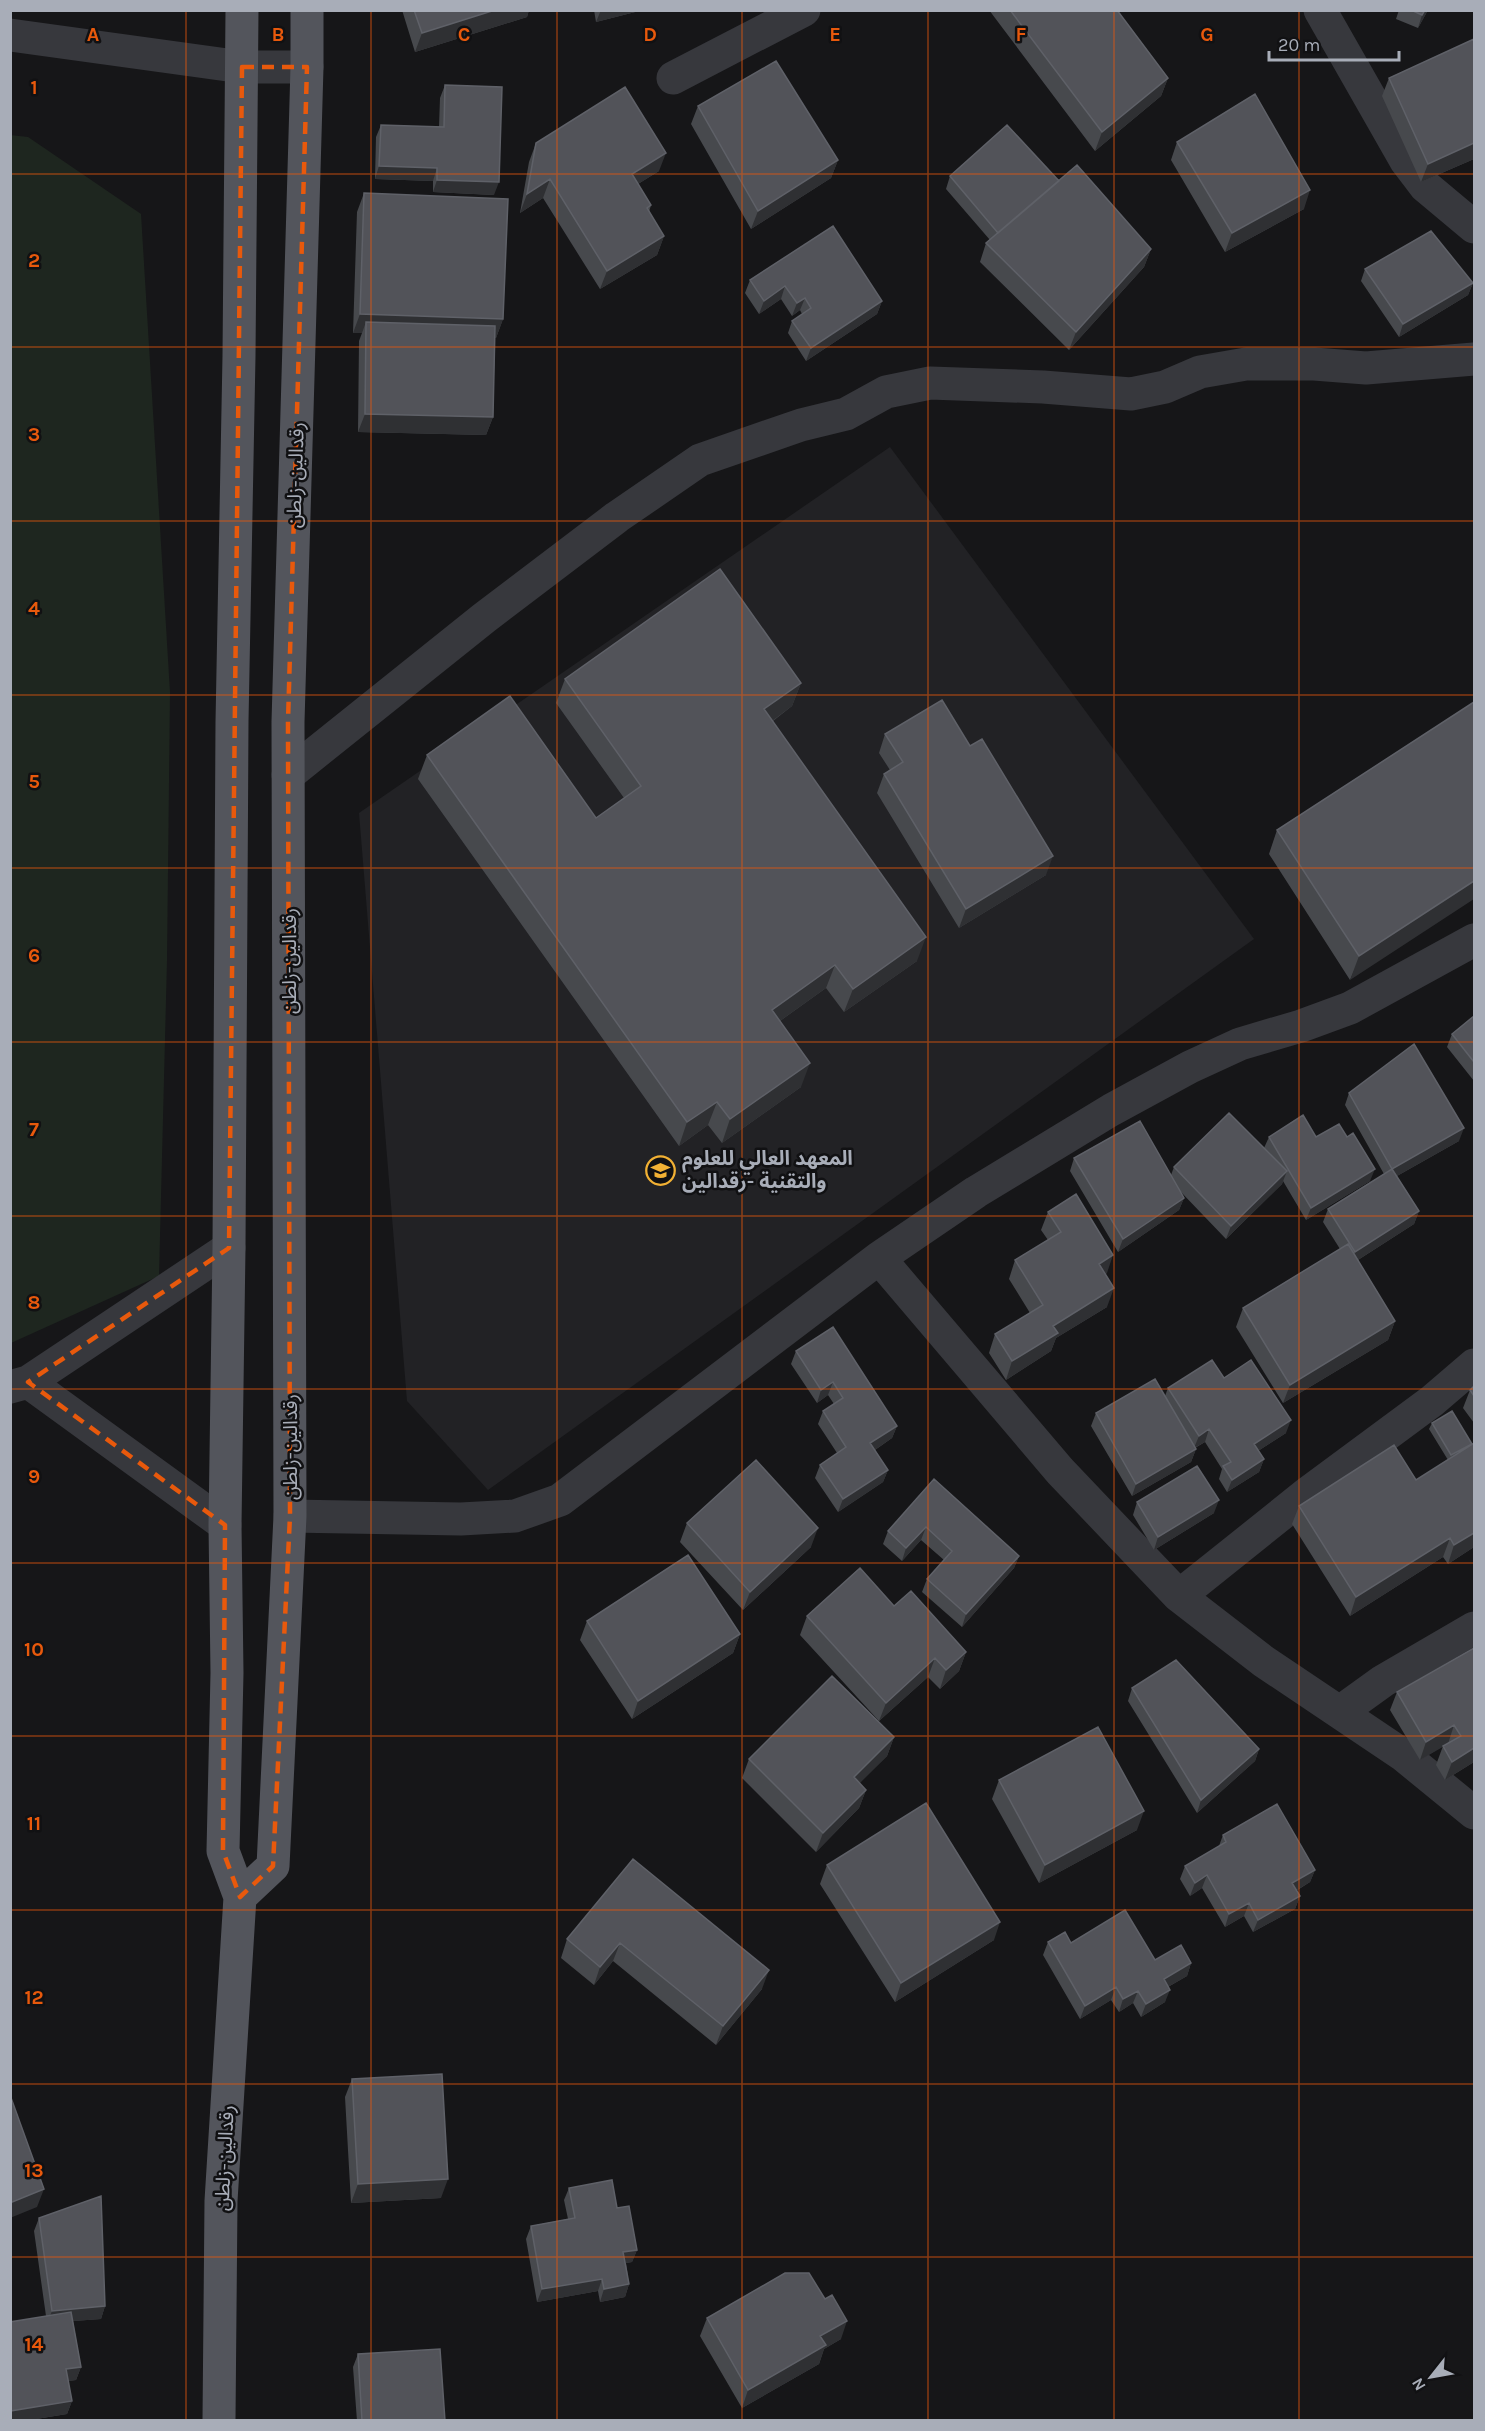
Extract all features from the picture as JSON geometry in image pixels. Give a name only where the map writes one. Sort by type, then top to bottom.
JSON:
[{"type":"main road","name":"رقدالين-زلطن","points":[[219,2421],[220,2201],[240,1897],[223,1851],[227,1673],[225,1525],[232,722],[242,10]]},
{"type":"main road","name":"رقدالين-زلطن","points":[[240,1897],[273,1866],[290,1516],[288,722],[307,10]]},
{"type":"street","points":[[673,78],[804,10]]},
{"type":"street","points":[[1320,10],[1406,161],[1425,186],[1474,227]]},
{"type":"street","points":[[10,35],[242,67],[307,67]]},
{"type":"street","points":[[288,775],[484,618],[617,517],[700,460],[801,425],[846,414],[886,392],[930,383],[1043,387],[1131,394],[1165,387],[1200,372],[1246,364],[1314,364],[1366,368],[1474,359]]},
{"type":"street","points":[[290,1516],[461,1519],[514,1516],[560,1500],[879,1258],[976,1192],[1111,1110],[1180,1072],[1240,1044],[1350,1008],[1474,940]]},
{"type":"street","points":[[225,1525],[19,1384],[229,1248]]},
{"type":"street","points":[[879,1258],[1060,1471],[1179,1596],[1263,1660],[1403,1755],[1474,1813]]},
{"type":"street","points":[[1179,1596],[1309,1492],[1432,1401],[1474,1365]]},
{"type":"street","points":[[1340,1712],[1383,1681],[1474,1628]]},
{"type":"highlighted area","points":[[242,67],[307,67],[288,722],[290,1516],[273,1866],[240,1897],[223,1851],[225,1525],[28,1382],[229,1248]]},
{"type":"shaded area","points":[[10,135],[28,137],[141,214],[170,692],[167,960],[159,1276],[11,1343]]},
{"type":"shaded area","name":"المعهد العالي للعلوم والتقنية -رقدالين","points":[[890,447],[1254,939],[488,1490],[407,1401],[359,813]]},
{"type":"building","points":[[414,10],[495,10],[422,33]]},
{"type":"building","points":[[1010,10],[1117,10],[1168,78],[1102,132]]},
{"type":"building","points":[[1411,10],[1425,10],[1422,15]]},
{"type":"building","points":[[1474,39],[1474,143],[1428,164],[1389,78]]},
{"type":"building","points":[[776,61],[838,160],[758,211],[698,106]]},
{"type":"building","points":[[445,85],[502,87],[499,182],[437,180],[437,168],[379,166],[381,125],[444,127]]},
{"type":"building","points":[[625,87],[666,153],[632,174],[651,205],[647,208],[664,236],[607,271],[550,179],[527,194],[536,143]]},
{"type":"building","points":[[1255,94],[1310,190],[1232,233],[1177,142]]},
{"type":"building","points":[[1007,125],[1059,181],[998,233],[950,176]]},
{"type":"building","points":[[1077,165],[1151,249],[1076,332],[986,243]]},
{"type":"building","points":[[364,193],[508,199],[503,319],[360,314]]},
{"type":"building","points":[[833,226],[882,301],[811,348],[792,321],[811,308],[805,298],[797,303],[785,286],[764,301],[750,280]]},
{"type":"building","points":[[1431,231],[1473,283],[1403,324],[1365,269]]},
{"type":"building","points":[[366,322],[495,326],[493,417],[365,414]]},
{"type":"building","points":[[720,569],[801,683],[764,709],[926,937],[853,989],[835,965],[772,1010],[810,1063],[730,1119],[717,1102],[687,1122],[427,755],[510,696],[596,818],[641,786],[565,679]]},
{"type":"building","points":[[942,700],[970,746],[982,739],[1053,856],[966,909],[884,774],[903,762],[885,734]]},
{"type":"building","points":[[1474,702],[1474,881],[1359,956],[1277,830]]},
{"type":"building","points":[[1474,1016],[1474,1062],[1452,1034]]},
{"type":"building","points":[[1414,1044],[1464,1128],[1392,1169],[1349,1093]]},
{"type":"building","points":[[1229,1113],[1287,1171],[1231,1226],[1174,1167]]},
{"type":"building","points":[[1303,1115],[1316,1137],[1339,1124],[1347,1137],[1353,1133],[1375,1169],[1311,1208],[1269,1137]]},
{"type":"building","points":[[1140,1121],[1184,1198],[1123,1239],[1074,1158]]},
{"type":"building","points":[[1392,1169],[1419,1211],[1355,1252],[1328,1209]]},
{"type":"building","points":[[1076,1194],[1113,1255],[1099,1264],[1114,1288],[1053,1326],[1058,1333],[1012,1361],[995,1334],[1043,1305],[1015,1260],[1061,1232],[1048,1212]]},
{"type":"building","points":[[1348,1244],[1395,1321],[1290,1385],[1243,1308]]},
{"type":"building","points":[[833,1327],[897,1426],[870,1443],[888,1470],[843,1499],[820,1465],[846,1447],[823,1411],[843,1398],[833,1382],[821,1390],[796,1351]]},
{"type":"building","points":[[1212,1360],[1224,1378],[1251,1360],[1291,1420],[1254,1444],[1264,1459],[1232,1480],[1223,1466],[1231,1462],[1209,1429],[1199,1436],[1168,1388]]},
{"type":"building","points":[[1155,1379],[1196,1449],[1136,1484],[1096,1413]]},
{"type":"building","points":[[1452,1411],[1472,1444],[1451,1455],[1432,1423]]},
{"type":"building","points":[[1474,1443],[1474,1533],[1454,1545],[1450,1538],[1356,1597],[1299,1506],[1394,1445],[1416,1480]]},
{"type":"building","points":[[756,1460],[818,1528],[750,1592],[687,1523]]},
{"type":"building","points":[[1197,1466],[1219,1500],[1158,1537],[1137,1502]]},
{"type":"building","points":[[934,1479],[1019,1556],[966,1614],[927,1579],[952,1551],[926,1527],[906,1548],[888,1531]]},
{"type":"building","points":[[688,1555],[740,1634],[638,1701],[587,1621]]},
{"type":"building","points":[[860,1568],[894,1606],[911,1591],[966,1652],[946,1670],[935,1658],[886,1703],[807,1616]]},
{"type":"building","points":[[1474,1648],[1474,1748],[1452,1762],[1443,1746],[1461,1736],[1454,1725],[1426,1742],[1397,1692]]},
{"type":"building","points":[[1176,1660],[1259,1749],[1201,1800],[1132,1688]]},
{"type":"building","points":[[832,1676],[894,1737],[854,1777],[866,1790],[823,1833],[749,1759]]},
{"type":"building","points":[[1098,1727],[1144,1811],[1045,1865],[999,1780]]},
{"type":"building","points":[[926,1803],[1000,1922],[901,1983],[827,1865]]},
{"type":"building","points":[[1277,1804],[1315,1870],[1292,1883],[1300,1896],[1258,1920],[1249,1903],[1229,1914],[1207,1875],[1195,1883],[1185,1866],[1226,1842],[1223,1835]]},
{"type":"building","points":[[633,1859],[769,1970],[723,2026],[620,1943],[600,1967],[567,1939]]},
{"type":"building","points":[[1125,1910],[1155,1960],[1181,1945],[1191,1963],[1164,1979],[1170,1990],[1146,2004],[1138,1991],[1123,1999],[1116,1987],[1085,2006],[1048,1942],[1065,1932],[1071,1943]]},
{"type":"building","points":[[442,2074],[448,2179],[358,2184],[352,2079]]},
{"type":"building","points":[[10,2095],[44,2189],[10,2203]]},
{"type":"building","points":[[612,2180],[617,2208],[629,2206],[637,2250],[623,2252],[629,2284],[604,2289],[602,2279],[542,2289],[531,2226],[575,2218],[569,2188]]},
{"type":"building","points":[[101,2196],[105,2306],[52,2311],[39,2218]]},
{"type":"building","points":[[785,2273],[809,2273],[825,2299],[832,2295],[847,2321],[820,2336],[826,2345],[748,2390],[707,2318]]},
{"type":"building","points":[[71,2312],[81,2367],[66,2369],[72,2401],[10,2411],[10,2322]]},
{"type":"building","points":[[440,2349],[445,2421],[362,2421],[358,2354]]},
{"type":"place","name":"المعهد العالي للعلوم والتقنية -رقدالين","points":[[661,1170]]}]
